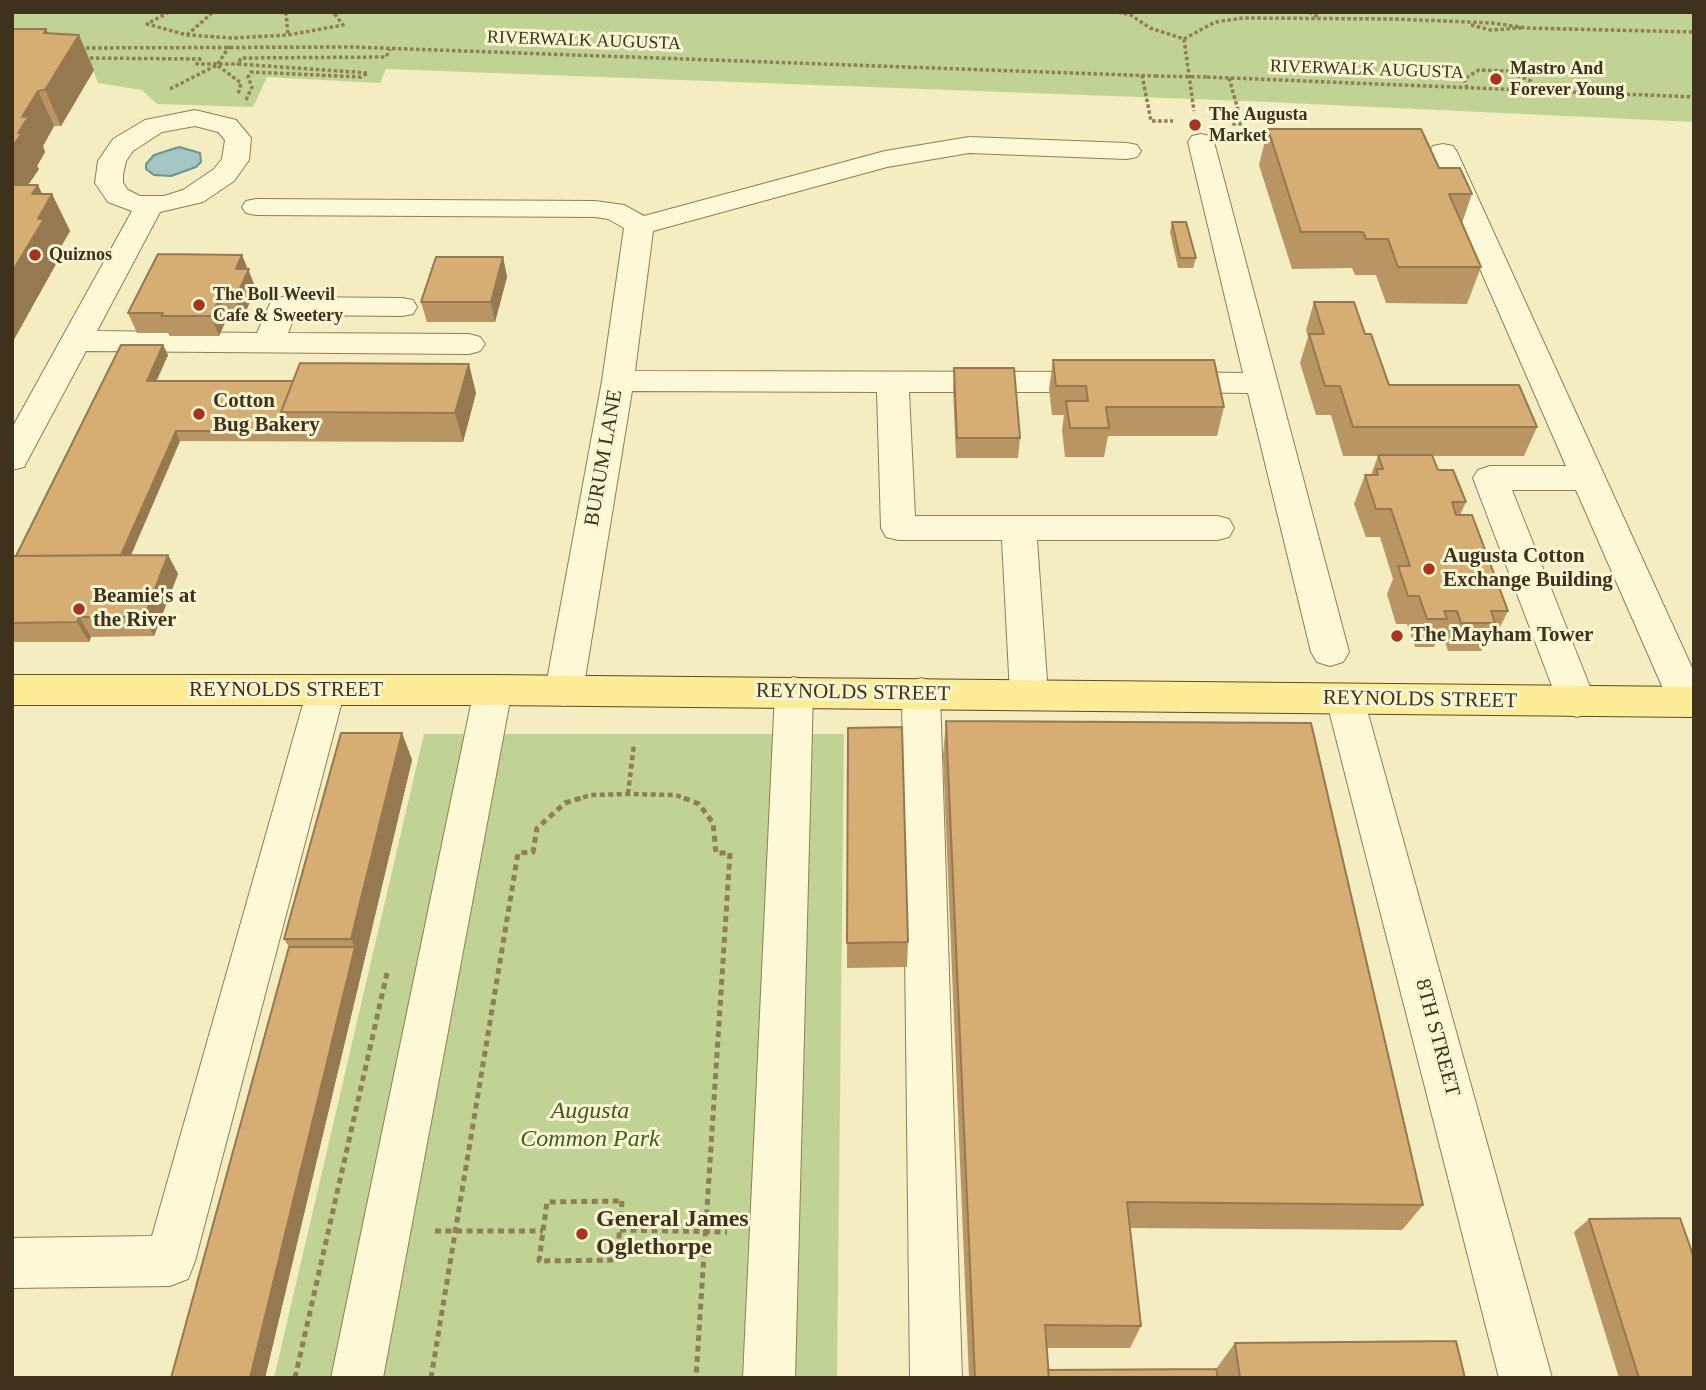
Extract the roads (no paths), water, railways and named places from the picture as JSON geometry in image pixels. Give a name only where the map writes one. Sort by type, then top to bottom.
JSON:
[{"type":"main road","name":"REYNOLDS STREET","points":[[12,691],[493,690],[1691,702]]},
{"type":"street","points":[[12,459],[149,206],[193,196],[224,175],[235,160],[239,145],[234,132],[218,122],[195,118],[154,126],[132,138],[112,161],[109,183],[125,201],[149,206]]},
{"type":"street","points":[[1201,142],[1330,652]]},
{"type":"street","points":[[256,207],[595,209],[614,211],[630,218],[638,226],[885,159],[969,145],[1127,151]]},
{"type":"street","points":[[1443,152],[1691,702]]},
{"type":"street","name":"BURUM LANE","points":[[564,691],[618,381],[639,237],[638,226]]},
{"type":"street","points":[[268,344],[284,306],[402,307]]},
{"type":"street","points":[[76,341],[469,344]]},
{"type":"street","points":[[618,381],[1262,383]]},
{"type":"street","points":[[893,382],[898,528],[1217,528]]},
{"type":"street","points":[[1577,702],[1490,478],[1588,478]]},
{"type":"street","points":[[1018,528],[1030,694]]},
{"type":"street","points":[[12,1263],[170,1261],[326,690]]},
{"type":"street","points":[[357,1378],[493,690]]},
{"type":"street","points":[[769,1378],[794,692]]},
{"type":"street","points":[[920,694],[936,1378]]},
{"type":"street","name":"8TH STREET","points":[[1345,699],[1526,1378]]},
{"type":"water","points":[[179,147],[200,153],[201,162],[196,167],[171,176],[154,175],[146,169],[146,164],[154,155]]},
{"type":"place","name":"Mastro And Forever Young","points":[[1496,79]]},
{"type":"place","name":"The Augusta Market","points":[[1195,125]]},
{"type":"place","name":"Quiznos","points":[[35,255]]},
{"type":"place","name":"The Boll Weevil Cafe & Sweetery","points":[[199,305]]},
{"type":"place","name":"Cotton Bug Bakery","points":[[199,414]]},
{"type":"place","name":"Augusta Cotton Exchange Building","points":[[1429,569]]},
{"type":"place","name":"Beamie's at the River","points":[[79,609]]},
{"type":"place","name":"The Mayham Tower","points":[[1397,636]]},
{"type":"place","name":"General James Oglethorpe","points":[[582,1234]]},
{"type":"park label","name":"Augusta Common Park","points":[[590,1126]]}]
